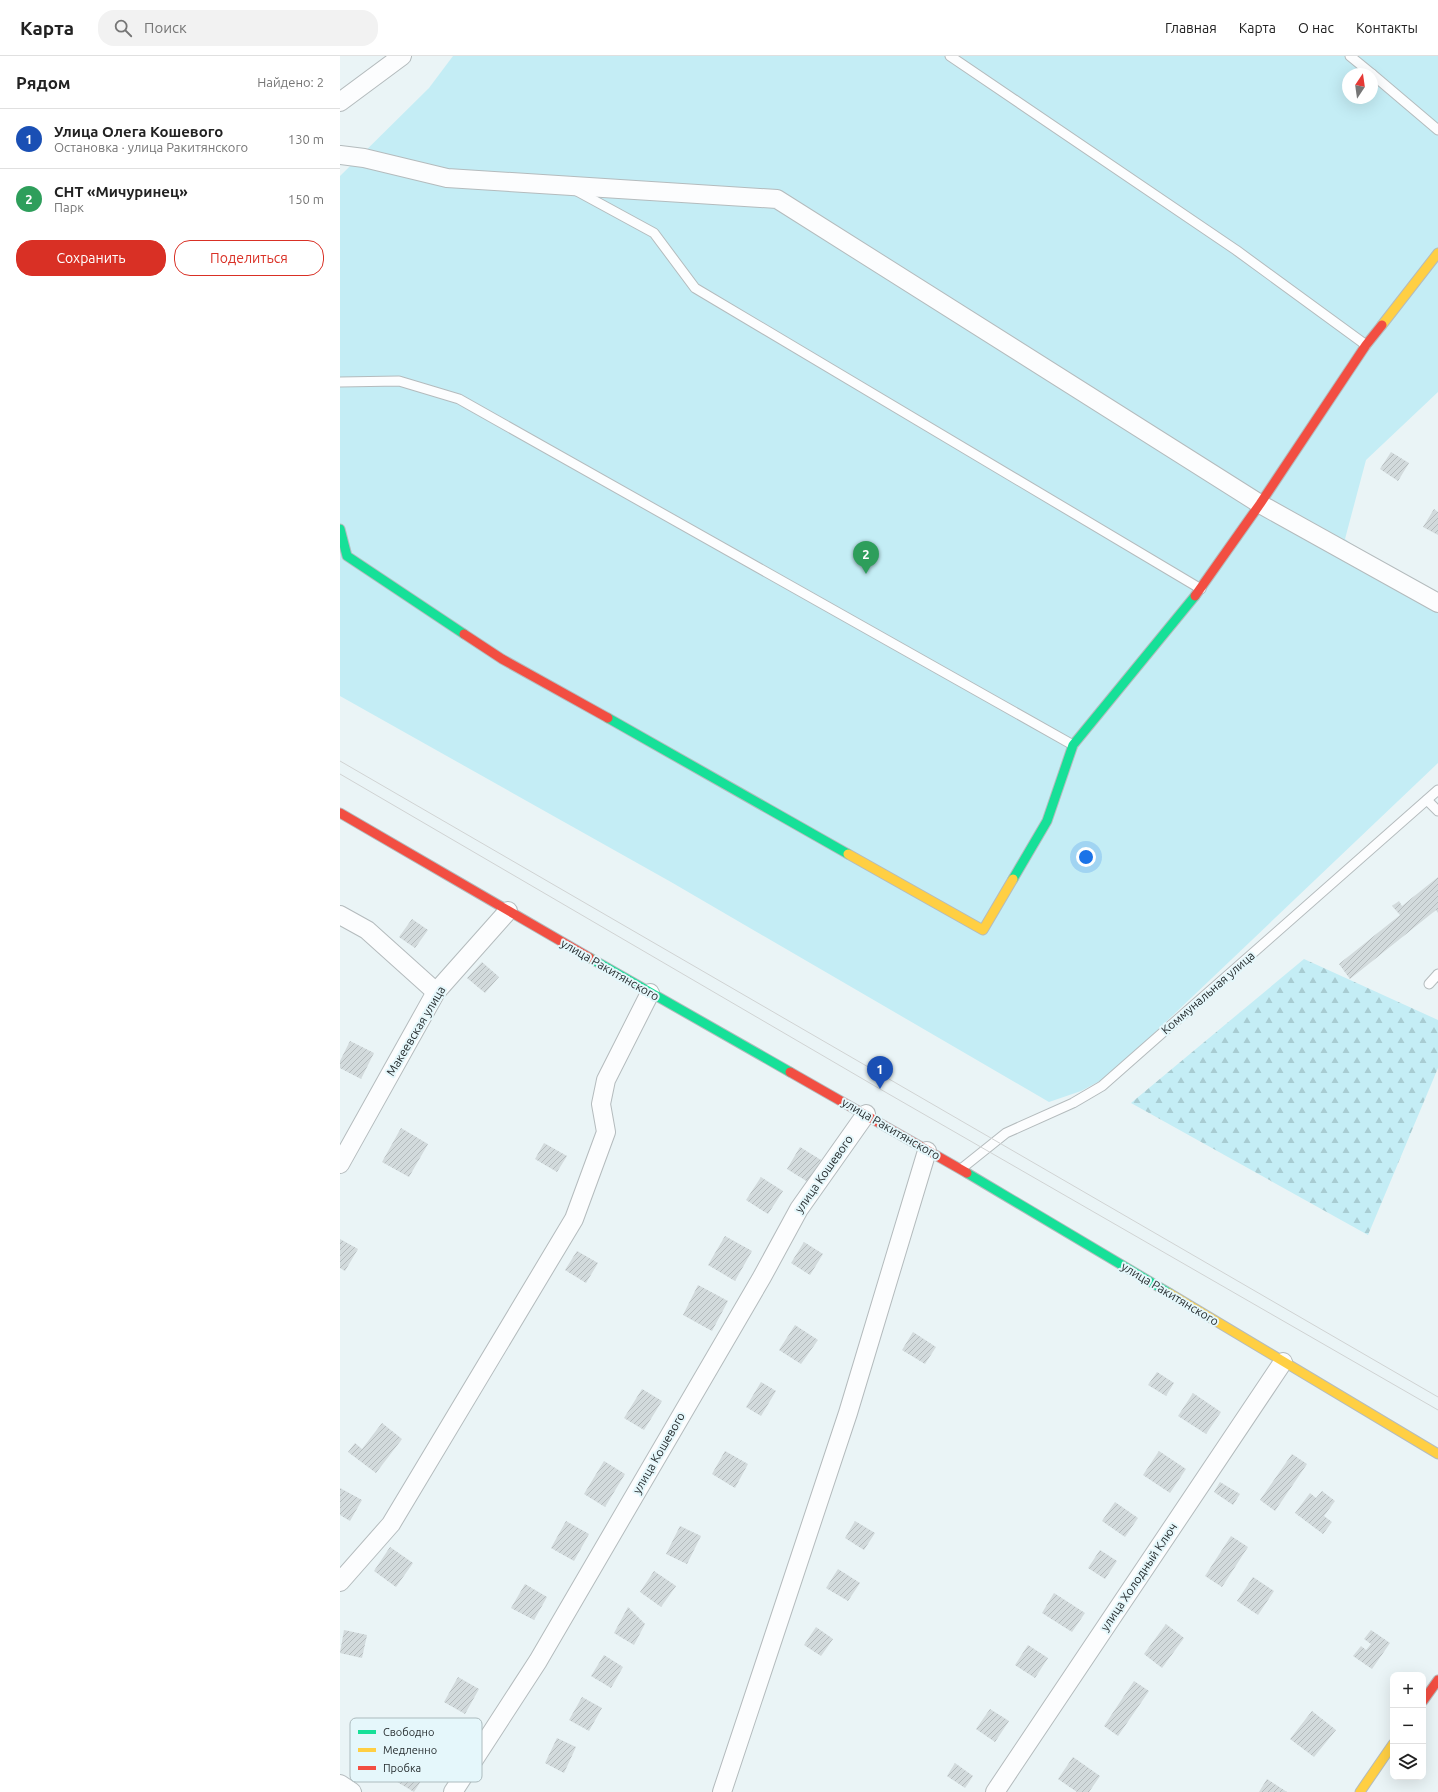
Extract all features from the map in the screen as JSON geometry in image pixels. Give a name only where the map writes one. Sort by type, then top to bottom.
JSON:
[{"type":"street","points":[[340,102],[402,56]]},
{"type":"street","points":[[340,155],[364,158],[447,178],[777,198],[1260,504],[1438,603]]},
{"type":"street","points":[[340,529],[347,556],[502,660],[983,930],[1047,821],[1073,745],[1201,588],[1260,504],[1366,344],[1438,253]]},
{"type":"street","name":"улица Ракитянского","points":[[340,813],[650,993],[866,1114],[1438,1454]]},
{"type":"street","name":"Макеевская улица","points":[[340,1164],[436,992],[508,911]]},
{"type":"street","points":[[340,915],[367,930],[436,992]]},
{"type":"street","points":[[340,1582],[391,1524],[574,1220],[606,1132],[601,1104],[606,1080],[650,993]]},
{"type":"street","name":"улица Кошевого","points":[[482,1747],[538,1661],[762,1277],[799,1209],[866,1114]]},
{"type":"street","points":[[722,1792],[848,1413],[927,1151]]},
{"type":"street","name":"улица Холодный Ключ","points":[[995,1792],[1283,1362]]},
{"type":"street","points":[[1426,1697],[1438,1680]]},
{"type":"street","points":[[1360,1792],[1390,1748]]},
{"type":"street","name":"улица Кошевого","points":[[453,1792],[459,1782]]},
{"type":"street","points":[[340,1784],[352,1792]]},
{"type":"lane","points":[[950,56],[1236,250],[1366,344]]},
{"type":"lane","points":[[1350,56],[1365,68]]},
{"type":"lane","points":[[1378,79],[1438,130]]},
{"type":"lane","points":[[568,186],[654,233],[695,288],[1201,588]]},
{"type":"lane","points":[[340,382],[399,381],[459,399],[1073,745]]},
{"type":"lane","name":"Коммунальная улица","points":[[960,1169],[1006,1133],[1074,1104],[1102,1086],[1438,790]]},
{"type":"lane","points":[[1427,800],[1438,811]]},
{"type":"lane","points":[[1430,984],[1438,974]]},
{"type":"green space","points":[[453,56],[1438,56],[1438,392],[1366,460],[1345,539],[1438,608],[1438,763],[1109,1076],[1081,1091],[1049,1102],[671,882],[340,696],[340,176],[429,88]]},
{"type":"green space","points":[[1304,959],[1438,1020],[1438,1068],[1368,1235],[1131,1103]]},
{"type":"building","points":[[1391,452],[1409,463],[1398,481],[1380,469]]},
{"type":"building","points":[[1434,509],[1438,512],[1438,535],[1423,527]]},
{"type":"building","points":[[1438,877],[1438,913],[1436,910],[1350,979],[1339,964],[1400,915],[1392,906],[1399,901],[1402,906]]},
{"type":"building","points":[[412,919],[428,930],[415,948],[399,937]]},
{"type":"building","points":[[482,962],[499,977],[485,993],[467,978]]},
{"type":"building","points":[[350,1041],[374,1053],[361,1079],[340,1068],[340,1061]]},
{"type":"building","points":[[401,1128],[428,1144],[409,1177],[382,1162]]},
{"type":"building","points":[[544,1143],[567,1156],[557,1172],[535,1159]]},
{"type":"building","points":[[800,1147],[821,1160],[808,1182],[787,1169]]},
{"type":"building","points":[[761,1177],[783,1191],[768,1214],[746,1200]]},
{"type":"building","points":[[725,1236],[752,1251],[735,1281],[708,1265]]},
{"type":"building","points":[[340,1239],[358,1249],[345,1271],[340,1268]]},
{"type":"building","points":[[804,1242],[823,1254],[810,1275],[791,1263]]},
{"type":"building","points":[[577,1251],[598,1263],[586,1283],[565,1270]]},
{"type":"building","points":[[698,1285],[728,1301],[712,1331],[683,1315]]},
{"type":"building","points":[[795,1325],[818,1340],[801,1364],[779,1350]]},
{"type":"building","points":[[913,1332],[936,1347],[925,1364],[902,1350]]},
{"type":"building","points":[[1157,1372],[1174,1383],[1166,1396],[1148,1385]]},
{"type":"building","points":[[761,1382],[776,1391],[761,1416],[746,1407]]},
{"type":"building","points":[[642,1389],[662,1401],[644,1430],[624,1418]]},
{"type":"building","points":[[1193,1393],[1221,1412],[1206,1434],[1178,1416]]},
{"type":"building","points":[[382,1423],[402,1439],[376,1473],[348,1452],[355,1443],[362,1449]]},
{"type":"building","points":[[725,1451],[748,1464],[735,1488],[712,1474]]},
{"type":"building","points":[[1159,1451],[1186,1469],[1170,1493],[1143,1475]]},
{"type":"building","points":[[1292,1454],[1307,1464],[1275,1511],[1260,1500]]},
{"type":"building","points":[[604,1461],[625,1474],[605,1507],[584,1494]]},
{"type":"building","points":[[1220,1482],[1240,1494],[1233,1505],[1214,1492]]},
{"type":"building","points":[[340,1488],[362,1500],[350,1521],[340,1515]]},
{"type":"building","points":[[1322,1491],[1335,1501],[1324,1516],[1332,1522],[1323,1534],[1295,1513],[1310,1493],[1316,1498]]},
{"type":"building","points":[[1115,1502],[1138,1518],[1125,1537],[1102,1521]]},
{"type":"building","points":[[566,1521],[589,1534],[574,1561],[551,1548]]},
{"type":"building","points":[[855,1521],[875,1533],[864,1550],[845,1538]]},
{"type":"building","points":[[680,1526],[701,1536],[687,1564],[666,1554]]},
{"type":"building","points":[[1231,1536],[1248,1547],[1222,1587],[1205,1576]]},
{"type":"building","points":[[390,1547],[413,1563],[396,1587],[374,1571]]},
{"type":"building","points":[[1100,1550],[1117,1561],[1105,1579],[1088,1568]]},
{"type":"building","points":[[838,1569],[860,1583],[848,1601],[826,1588]]},
{"type":"building","points":[[654,1571],[676,1586],[661,1607],[640,1592]]},
{"type":"building","points":[[1253,1577],[1274,1591],[1258,1615],[1237,1601]]},
{"type":"building","points":[[525,1584],[547,1597],[534,1620],[511,1608]]},
{"type":"building","points":[[1054,1593],[1085,1613],[1072,1632],[1042,1613]]},
{"type":"building","points":[[628,1607],[645,1624],[634,1645],[614,1633]]},
{"type":"building","points":[[1166,1624],[1184,1638],[1162,1668],[1144,1654]]},
{"type":"building","points":[[816,1627],[833,1639],[821,1656],[804,1645]]},
{"type":"building","points":[[344,1630],[367,1635],[362,1658],[340,1653]]},
{"type":"building","points":[[1371,1630],[1390,1643],[1372,1669],[1353,1656],[1361,1646],[1366,1650],[1371,1644],[1364,1639]]},
{"type":"building","points":[[1028,1645],[1048,1658],[1035,1678],[1015,1665]]},
{"type":"building","points":[[604,1655],[623,1667],[611,1688],[591,1676]]},
{"type":"building","points":[[458,1677],[479,1689],[465,1714],[444,1702]]},
{"type":"building","points":[[1134,1681],[1149,1691],[1118,1736],[1104,1726]]},
{"type":"building","points":[[582,1697],[602,1708],[589,1731],[569,1720]]},
{"type":"building","points":[[990,1709],[1009,1721],[995,1742],[976,1729]]},
{"type":"building","points":[[1312,1711],[1336,1730],[1314,1757],[1290,1739]]},
{"type":"building","points":[[557,1738],[576,1747],[564,1773],[545,1763]]},
{"type":"building","points":[[1073,1757],[1100,1776],[1089,1792],[1077,1792],[1058,1779]]},
{"type":"building","points":[[955,1763],[973,1776],[965,1788],[947,1776]]},
{"type":"building","points":[[1267,1779],[1287,1792],[1259,1792]]},
{"type":"building","points":[[397,1782],[420,1782],[414,1792]]},
{"type":"tram line","points":[[340,761],[1438,1397]]},
{"type":"tram line","points":[[340,774],[880,1089],[1438,1410]]},
{"type":"traffic: fast","points":[[340,529],[347,556],[464,634]]},
{"type":"traffic: fast","points":[[1013,879],[1047,821],[1073,745],[1195,596]]},
{"type":"traffic: fast","points":[[608,718],[848,854]]},
{"type":"traffic: fast","points":[[590,958],[790,1072]]},
{"type":"traffic: fast","points":[[967,1173],[1169,1293]]},
{"type":"traffic: slow","points":[[1382,325],[1438,253]]},
{"type":"traffic: slow","points":[[848,854],[983,930],[1013,879]]},
{"type":"traffic: slow","points":[[1169,1293],[1438,1454]]},
{"type":"traffic: slow","points":[[1360,1792],[1390,1748]]},
{"type":"traffic: jam","points":[[1195,596],[1260,504],[1366,345],[1382,325]]},
{"type":"traffic: jam","points":[[464,634],[502,659],[608,718]]},
{"type":"traffic: jam","points":[[340,813],[590,958]]},
{"type":"traffic: jam","points":[[790,1072],[967,1173]]},
{"type":"traffic: jam","points":[[1426,1697],[1438,1680]]},
{"type":"place","name":"СНТ «Мичуринец»","points":[[866,574]]},
{"type":"place","name":"Улица Олега Кошевого","points":[[880,1089]]}]
